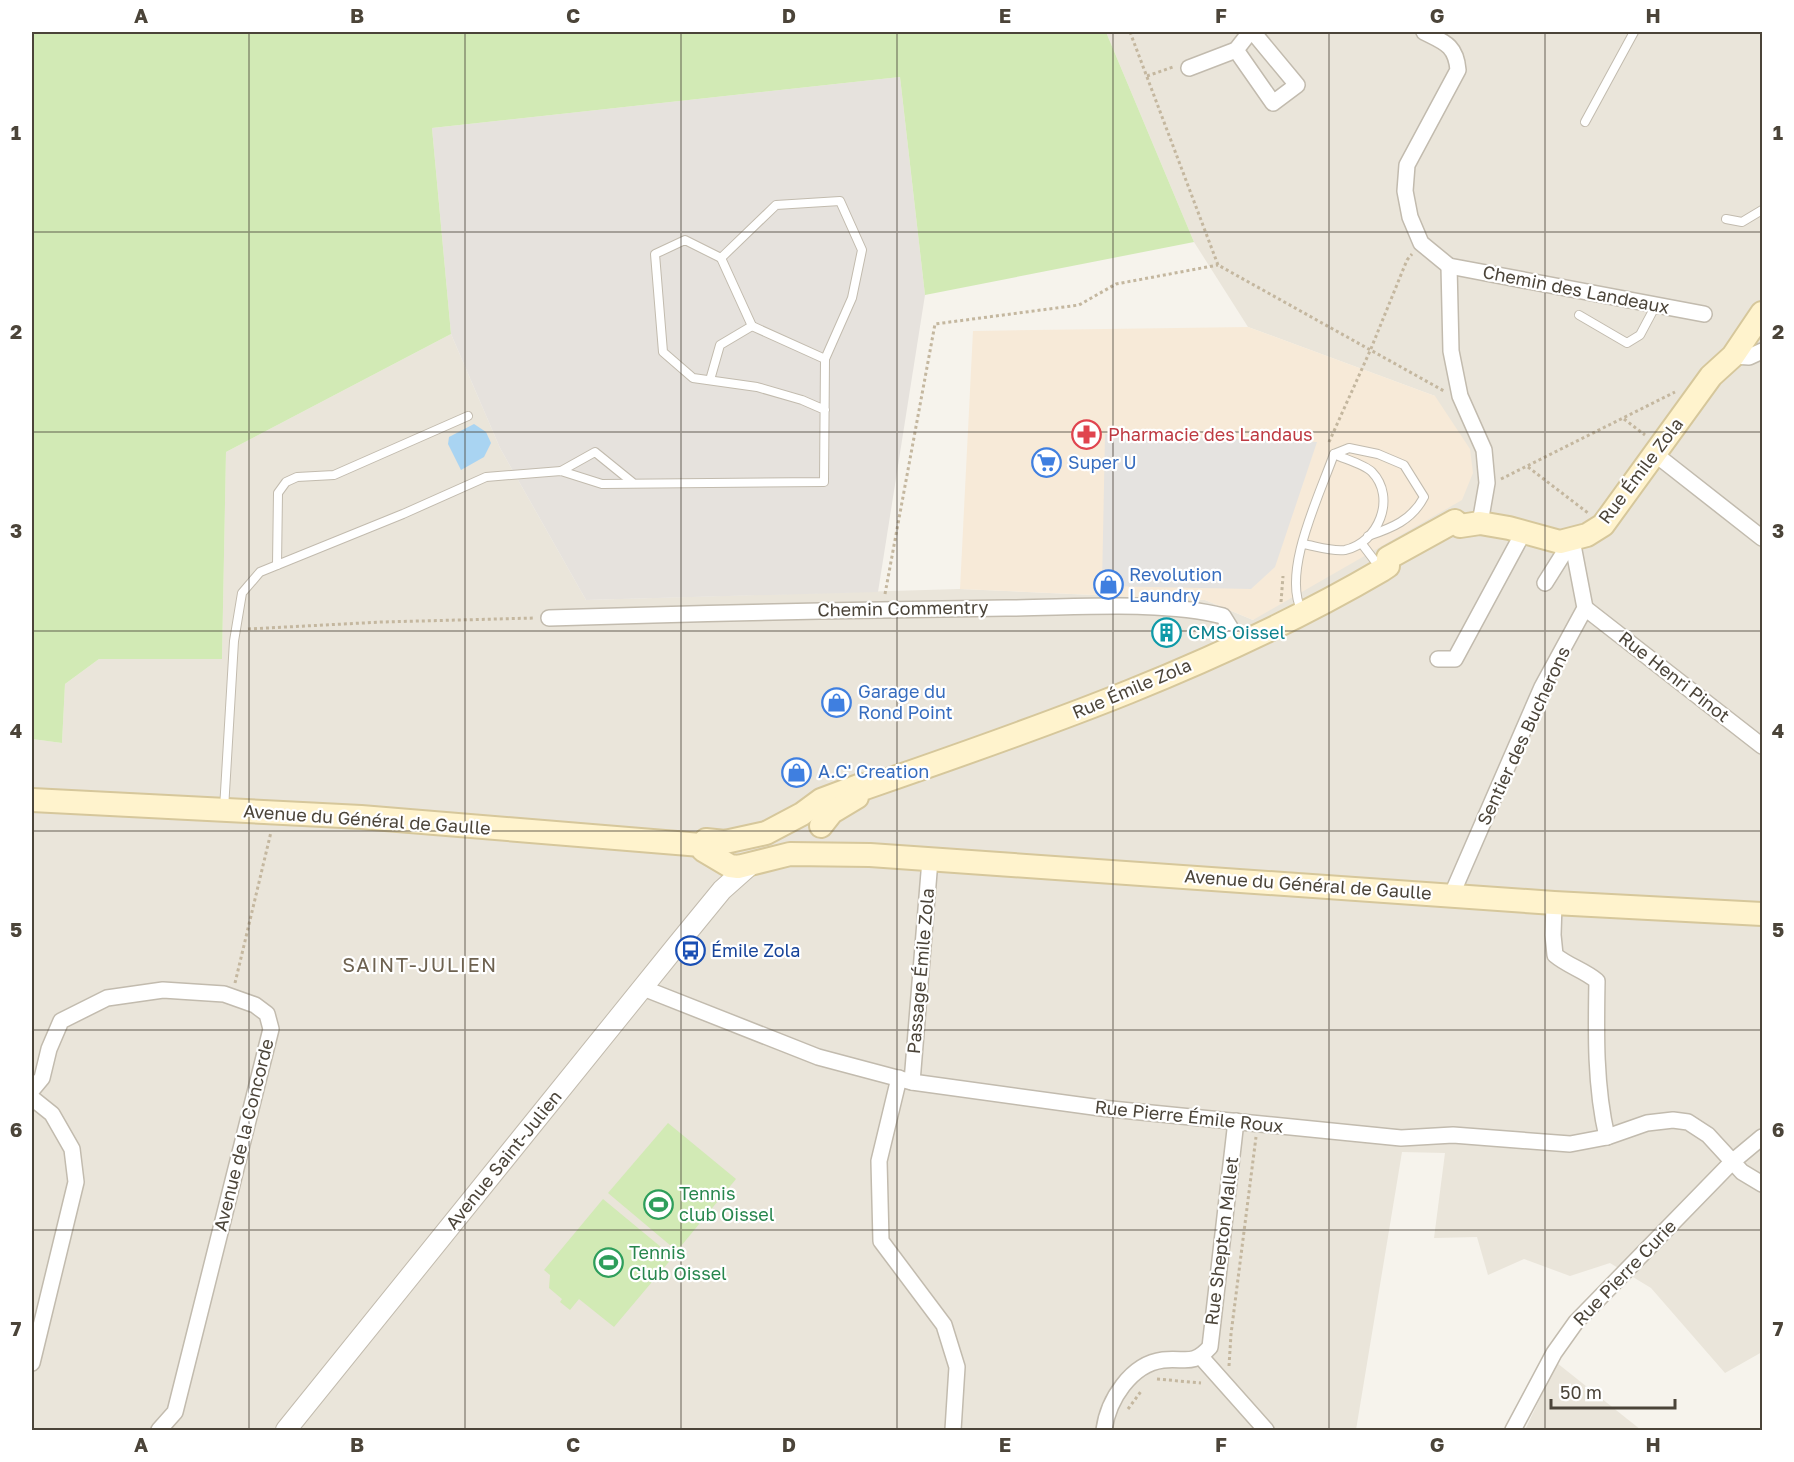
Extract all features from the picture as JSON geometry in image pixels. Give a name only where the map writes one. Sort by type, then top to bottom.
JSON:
[{"type":"main road","name":"Rue Émile Zola","points":[[802,814],[840,791],[861,785],[865,788],[1083,710],[1241,645],[1304,615],[1385,568],[1394,571],[1470,525],[1523,532],[1549,540],[1572,540],[1603,525],[1653,447],[1711,376],[1733,356],[1760,321]]},
{"type":"main road","name":"Rue Émile Zola","points":[[822,829],[832,813],[864,794],[865,788]]},
{"type":"main road","name":"Avenue du Général de Gaulle","points":[[32,800],[361,817],[701,845],[706,840],[724,851],[730,866],[749,866],[772,857],[805,854],[854,855],[1452,894],[1554,903],[1762,914]]},
{"type":"main road","name":"Avenue du Général de Gaulle","points":[[724,851],[802,814]]},
{"type":"main road","points":[[802,814],[814,819],[822,829],[854,855]]},
{"type":"main road","points":[[805,854],[818,845],[822,829]]},
{"type":"street","points":[[1189,68],[1236,50],[1251,32],[1297,85],[1274,103],[1236,50]]},
{"type":"street","points":[[1424,32],[1446,43],[1457,56],[1458,70],[1407,165],[1405,191],[1410,217],[1421,243],[1449,266],[1451,351],[1460,396],[1484,450],[1487,483],[1470,525]]},
{"type":"street","name":"Chemin des Landeaux","points":[[1449,266],[1704,314]]},
{"type":"street","points":[[1733,356],[1749,357],[1762,351]]},
{"type":"street","points":[[1653,447],[1762,538]]},
{"type":"street","points":[[1438,659],[1455,659],[1523,532]]},
{"type":"street","points":[[1545,583],[1572,540]]},
{"type":"street","points":[[1572,540],[1585,608]]},
{"type":"street","name":"Chemin Commentry","points":[[549,618],[883,609],[1136,607],[1209,612],[1223,616],[1241,645]]},
{"type":"street","name":"Rue Henri Pinot","points":[[1585,608],[1762,746]]},
{"type":"street","name":"Sentier des Bucherons","points":[[1452,894],[1542,687],[1585,608]]},
{"type":"street","points":[[722,890],[724,851]]},
{"type":"street","name":"Passage Émile Zola","points":[[930,860],[905,1080],[879,1161],[882,1241],[944,1325],[957,1367],[953,1431]]},
{"type":"street","name":"Avenue Saint-Julien","points":[[286,1431],[722,890],[749,866]]},
{"type":"street","points":[[1554,903],[1552,935],[1555,955],[1597,981],[1596,1053],[1601,1110],[1607,1137]]},
{"type":"street","name":"Rue Pierre Émile Roux","points":[[644,988],[818,1057],[905,1080],[1101,1108],[1401,1138],[1453,1135],[1570,1144],[1607,1137],[1647,1123],[1673,1120],[1688,1122],[1708,1135],[1732,1162],[1762,1184]]},
{"type":"street","name":"Avenue de la Concorde","points":[[32,1090],[42,1078],[49,1049],[61,1021],[107,998],[163,990],[232,997],[255,1005],[267,1014],[271,1029],[175,1412],[159,1431]]},
{"type":"street","points":[[32,1098],[52,1114],[72,1149],[76,1182],[32,1363]]},
{"type":"street","name":"Rue Shepton Mallet","points":[[1201,1357],[1210,1347],[1236,1121]]},
{"type":"street","name":"Rue Pierre Curie","points":[[1513,1431],[1554,1353],[1576,1322],[1732,1162],[1762,1137]]},
{"type":"street","points":[[1104,1431],[1116,1393],[1142,1366],[1163,1360],[1193,1360],[1201,1357],[1266,1431]]},
{"type":"lane","points":[[1585,122],[1634,32]]},
{"type":"lane","points":[[224,810],[236,630],[242,593],[260,572],[403,514],[486,477],[561,471],[602,484],[824,482],[825,359],[852,298],[862,250],[840,201],[776,206],[721,258]]},
{"type":"lane","points":[[1726,219],[1742,222],[1762,210]]},
{"type":"lane","points":[[825,359],[752,326],[721,258],[685,240],[656,254],[663,352],[693,378],[757,387],[802,400],[825,410]]},
{"type":"lane","points":[[1579,315],[1627,343],[1640,335],[1656,305]]},
{"type":"lane","points":[[710,380],[720,345],[752,326]]},
{"type":"lane","points":[[277,565],[278,493],[286,482],[297,477],[334,475],[468,416]]},
{"type":"lane","points":[[1304,615],[1294,593],[1296,564],[1334,454],[1348,448],[1378,454],[1404,465],[1424,497],[1418,508],[1397,526],[1368,536]]},
{"type":"lane","points":[[561,471],[595,452],[632,482]]},
{"type":"lane","points":[[1303,544],[1343,550],[1362,544],[1381,521],[1384,496],[1372,472],[1334,454]]},
{"type":"lane","points":[[1362,544],[1385,568]]},
{"type":"path","points":[[1130,32],[1218,265],[1440,390],[1460,396]]},
{"type":"path","points":[[1147,76],[1172,67],[1189,68]]},
{"type":"path","points":[[1328,445],[1407,260],[1421,243]]},
{"type":"path","points":[[883,609],[935,324],[1079,305],[1116,284],[1218,265]]},
{"type":"path","points":[[1497,481],[1682,388],[1695,397]]},
{"type":"path","points":[[1623,419],[1653,447]]},
{"type":"path","points":[[1528,467],[1603,525]]},
{"type":"path","points":[[1279,607],[1282,601],[1283,573]]},
{"type":"path","points":[[236,630],[382,622],[549,618]]},
{"type":"path","points":[[232,997],[271,830]]},
{"type":"path","points":[[1150,1378],[1201,1382],[1206,1387],[1229,1367],[1258,1124]]},
{"type":"path","points":[[1124,1415],[1144,1387]]},
{"type":"shaded area","points":[[1106,32],[1762,32],[1762,1352],[1725,1373],[1651,1288],[1610,1263],[1570,1276],[1524,1259],[1488,1275],[1477,1237],[1434,1238],[1445,1153],[1402,1152],[1356,1430],[32,1430],[32,739],[62,743],[65,684],[99,659],[222,659],[226,452],[451,334],[500,448],[586,600],[960,589],[1205,600],[1253,620],[1435,396],[1248,327],[1194,242]]},
{"type":"shaded area","points":[[900,77],[925,295],[878,592],[586,600],[500,448],[451,334],[432,128]]},
{"type":"shaded area","points":[[1248,327],[1435,396],[1470,449],[1473,473],[1462,500],[1253,620],[1205,600],[960,589],[973,331]]},
{"type":"shaded area","points":[[1105,434],[1317,442],[1275,567],[1251,589],[1102,586]]},
{"type":"shaded area","points":[[1557,1363],[1641,1430],[1525,1430]]},
{"type":"green space","points":[[32,32],[1106,32],[1194,242],[925,295],[900,77],[432,128],[451,334],[226,452],[222,659],[99,659],[65,684],[62,743],[32,739]]},
{"type":"green space","points":[[668,1123],[736,1179],[677,1251],[608,1193]]},
{"type":"green space","name":"Tennis Club Oissel","points":[[603,1199],[673,1257],[614,1327],[579,1299],[570,1310],[560,1302],[562,1299],[549,1288],[550,1275],[544,1270]]},
{"type":"water","points":[[474,424],[486,432],[491,443],[484,457],[461,470],[448,444],[449,437]]},
{"type":"place","name":"Pharmacie des Landaus","points":[[1087,435]]},
{"type":"place","name":"Super U","points":[[1047,463]]},
{"type":"place","name":"Revolution Laundry","points":[[1108,585]]},
{"type":"place","name":"CMS Oissel","points":[[1167,633]]},
{"type":"place","name":"Garage du Rond Point","points":[[837,702]]},
{"type":"place","name":"A.C' Creation","points":[[797,772]]},
{"type":"place","name":"Émile Zola","points":[[690,951]]},
{"type":"place","name":"Tennis club Oissel","points":[[658,1204]]},
{"type":"place","name":"Tennis Club Oissel","points":[[608,1263]]},
{"type":"district","name":"SAINT-JULIEN","points":[[420,965]]}]
